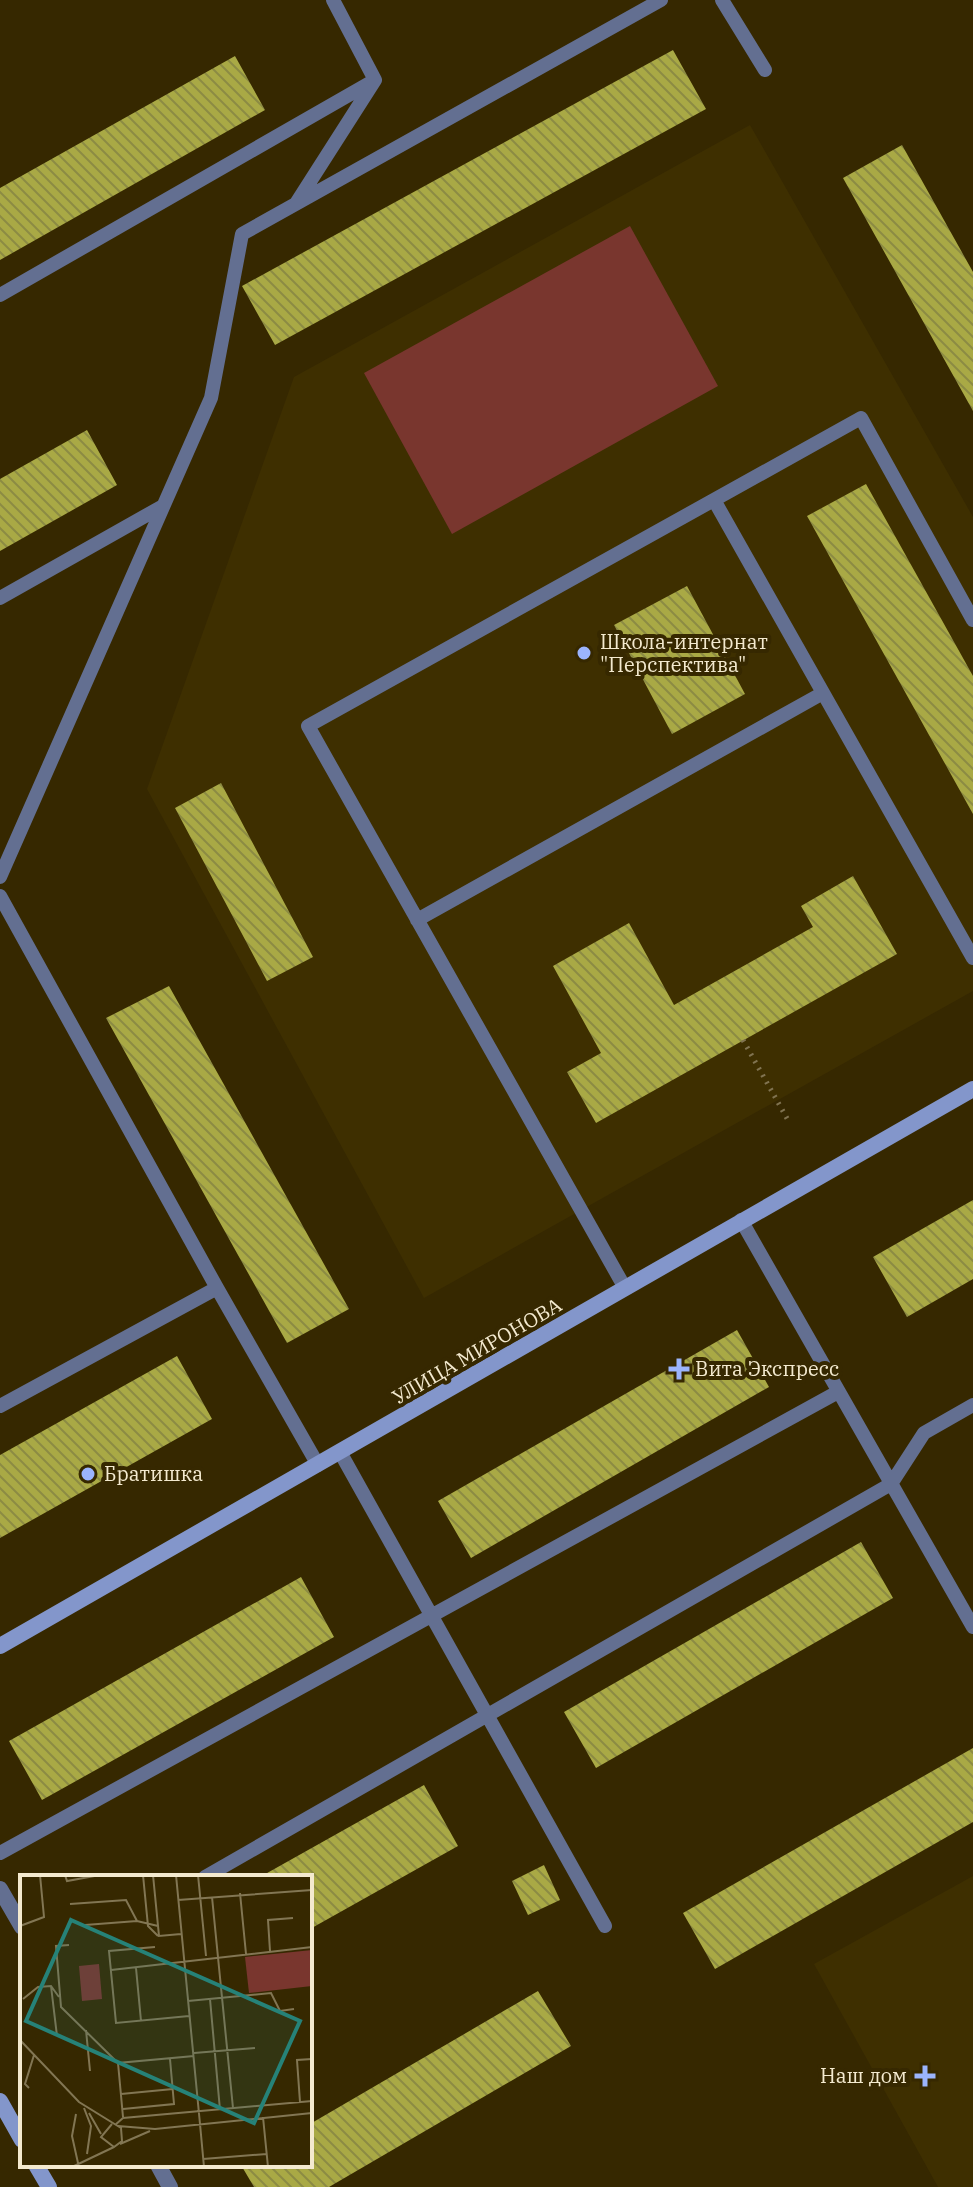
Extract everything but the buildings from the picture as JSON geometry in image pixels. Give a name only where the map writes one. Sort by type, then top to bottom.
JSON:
[{"type":"main road","name":"УЛИЦА МИРОНОВА","points":[[0,1646],[973,1089]]},
{"type":"main road","points":[[0,2101],[20,2136]]},
{"type":"main road","points":[[37,2167],[49,2187]]},
{"type":"street","points":[[0,1889],[20,1924]]},
{"type":"street","points":[[159,2167],[170,2187]]},
{"type":"lane","points":[[333,0],[375,80]]},
{"type":"lane","points":[[0,877],[211,398],[242,234],[661,0]]},
{"type":"lane","points":[[722,0],[765,70]]},
{"type":"lane","points":[[295,205],[375,80]]},
{"type":"lane","points":[[0,295],[375,80]]},
{"type":"lane","points":[[625,1288],[308,726],[861,418],[973,620]]},
{"type":"lane","points":[[714,500],[973,958]]},
{"type":"lane","points":[[0,598],[164,505]]},
{"type":"lane","points":[[417,920],[823,693]]},
{"type":"lane","points":[[0,896],[318,1465]]},
{"type":"lane","points":[[741,1220],[973,1627]]},
{"type":"lane","points":[[0,1406],[217,1288]]},
{"type":"lane","points":[[0,1853],[838,1392]]},
{"type":"lane","points":[[209,1875],[891,1484],[924,1433],[973,1405]]},
{"type":"lane","points":[[340,1452],[605,1926]]},
{"type":"path","points":[[743,1040],[789,1122]]},
{"type":"shaded area","name":"Школа-интернат \"Перспектива\"","points":[[750,125],[973,517],[973,991],[424,1298],[147,789],[294,377]]},
{"type":"shaded area","points":[[630,226],[718,386],[452,534],[364,373]]},
{"type":"shaded area","name":"Наш дом","points":[[973,1876],[973,2187],[938,2187],[814,1964]]},
{"type":"place","name":"Школа-интернат \"Перспектива\"","points":[[584,653]]},
{"type":"place","name":"Вита Экспресс","points":[[679,1369]]},
{"type":"place","name":"Братишка","points":[[88,1474]]},
{"type":"place","name":"Наш дом","points":[[925,2076]]}]
